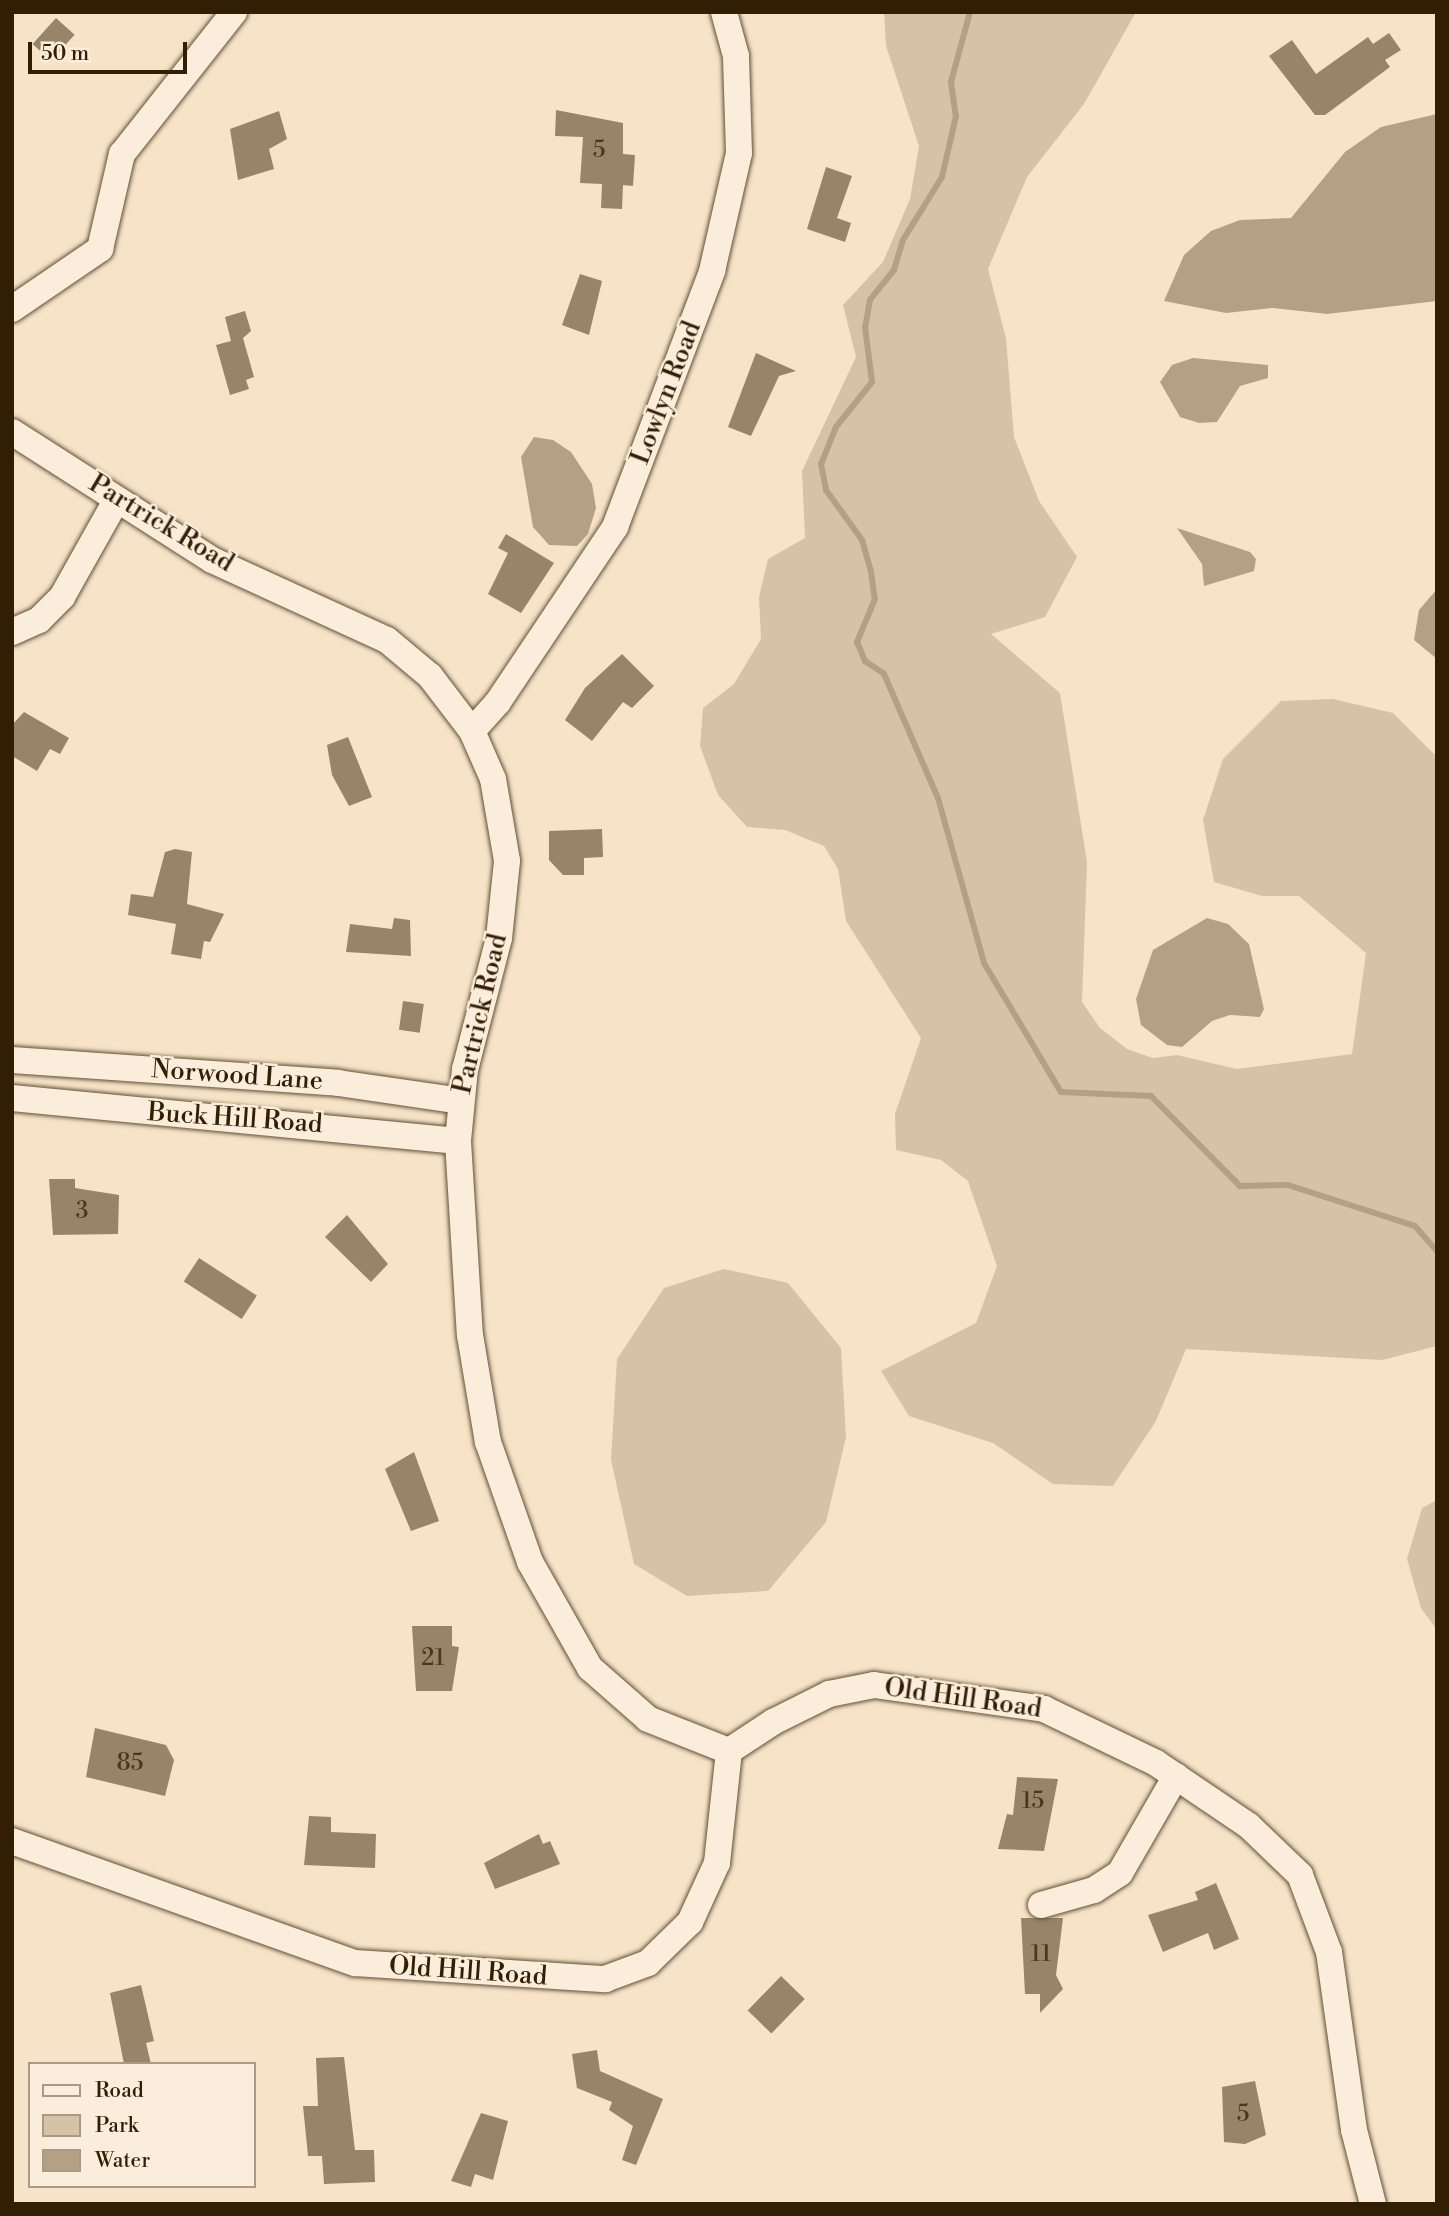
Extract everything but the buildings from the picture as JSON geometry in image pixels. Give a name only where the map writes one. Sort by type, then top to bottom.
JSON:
[{"type":"street","points":[[12,309],[100,249],[122,154],[234,12]]},
{"type":"street","name":"Lowlyn Road","points":[[472,731],[498,702],[615,527],[712,271],[739,153],[736,56],[724,12]]},
{"type":"street","name":"Partrick Road","points":[[12,432],[212,560],[387,640],[437,683],[472,731],[500,806],[507,875],[461,1101],[458,1141],[479,1404],[530,1562],[571,1642],[607,1686],[660,1726],[729,1751]]},
{"type":"street","points":[[12,632],[39,620],[62,597],[117,499]]},
{"type":"street","name":"Norwood Lane","points":[[12,1060],[338,1083],[461,1101]]},
{"type":"street","name":"Buck Hill Road","points":[[12,1098],[458,1141]]},
{"type":"street","name":"Old Hill Road","points":[[14,1847],[355,1963],[605,1979],[660,1954],[703,1901],[720,1852],[729,1751],[829,1694],[905,1686],[1063,1715],[1176,1776],[1272,1844],[1315,1902],[1332,1966],[1353,2130],[1373,2204]]},
{"type":"street","points":[[1041,1905],[1094,1890],[1120,1873],[1176,1776]]},
{"type":"green space","points":[[884,12],[1136,12],[1084,104],[1027,177],[988,269],[1006,338],[1014,437],[1039,501],[1077,557],[1045,617],[991,634],[1060,693],[1087,862],[1082,1002],[1100,1028],[1127,1049],[1153,1058],[1177,1055],[1237,1069],[1352,1054],[1366,953],[1299,896],[1262,896],[1214,882],[1203,820],[1223,759],[1281,701],[1333,699],[1393,713],[1437,757],[1437,1346],[1382,1360],[1186,1349],[1156,1421],[1113,1486],[1053,1484],[993,1443],[909,1416],[881,1371],[976,1323],[997,1266],[968,1181],[941,1160],[896,1150],[895,1114],[921,1038],[846,921],[838,869],[824,846],[785,830],[747,827],[718,795],[700,746],[703,708],[734,684],[761,639],[759,597],[768,559],[805,538],[802,471],[856,357],[843,305],[883,262],[910,199],[919,146],[886,46]]},
{"type":"green space","points":[[724,1269],[788,1283],[841,1348],[846,1437],[826,1522],[768,1591],[687,1596],[634,1564],[611,1460],[617,1359],[664,1288]]},
{"type":"green space","points":[[1437,1500],[1437,1630],[1421,1608],[1407,1559],[1422,1508]]},
{"type":"water","points":[[1437,114],[1437,301],[1327,314],[1273,308],[1226,313],[1164,301],[1184,255],[1211,231],[1240,220],[1291,218],[1345,152],[1381,127]]},
{"type":"water","points":[[1193,358],[1268,365],[1268,378],[1240,386],[1217,422],[1199,423],[1180,417],[1160,382],[1172,365]]},
{"type":"water","points":[[534,437],[553,440],[571,452],[592,484],[596,508],[588,534],[577,546],[549,545],[533,527],[521,457]]},
{"type":"water","points":[[1177,528],[1250,552],[1256,559],[1254,571],[1204,586],[1202,564]]},
{"type":"water","points":[[1437,589],[1437,659],[1414,640],[1419,610]]},
{"type":"water","points":[[1207,918],[1228,924],[1249,944],[1264,1009],[1260,1017],[1230,1015],[1212,1021],[1182,1047],[1167,1045],[1141,1025],[1136,999],[1153,950]]},
{"type":"waterway","points":[[970,12],[951,82],[956,116],[942,177],[903,240],[894,270],[870,300],[865,327],[872,382],[836,427],[821,464],[826,490],[862,540],[871,572],[875,599],[857,642],[865,661],[884,674],[938,798],[984,963],[1061,1092],[1151,1096],[1240,1186],[1288,1185],[1415,1226],[1437,1251]]}]
